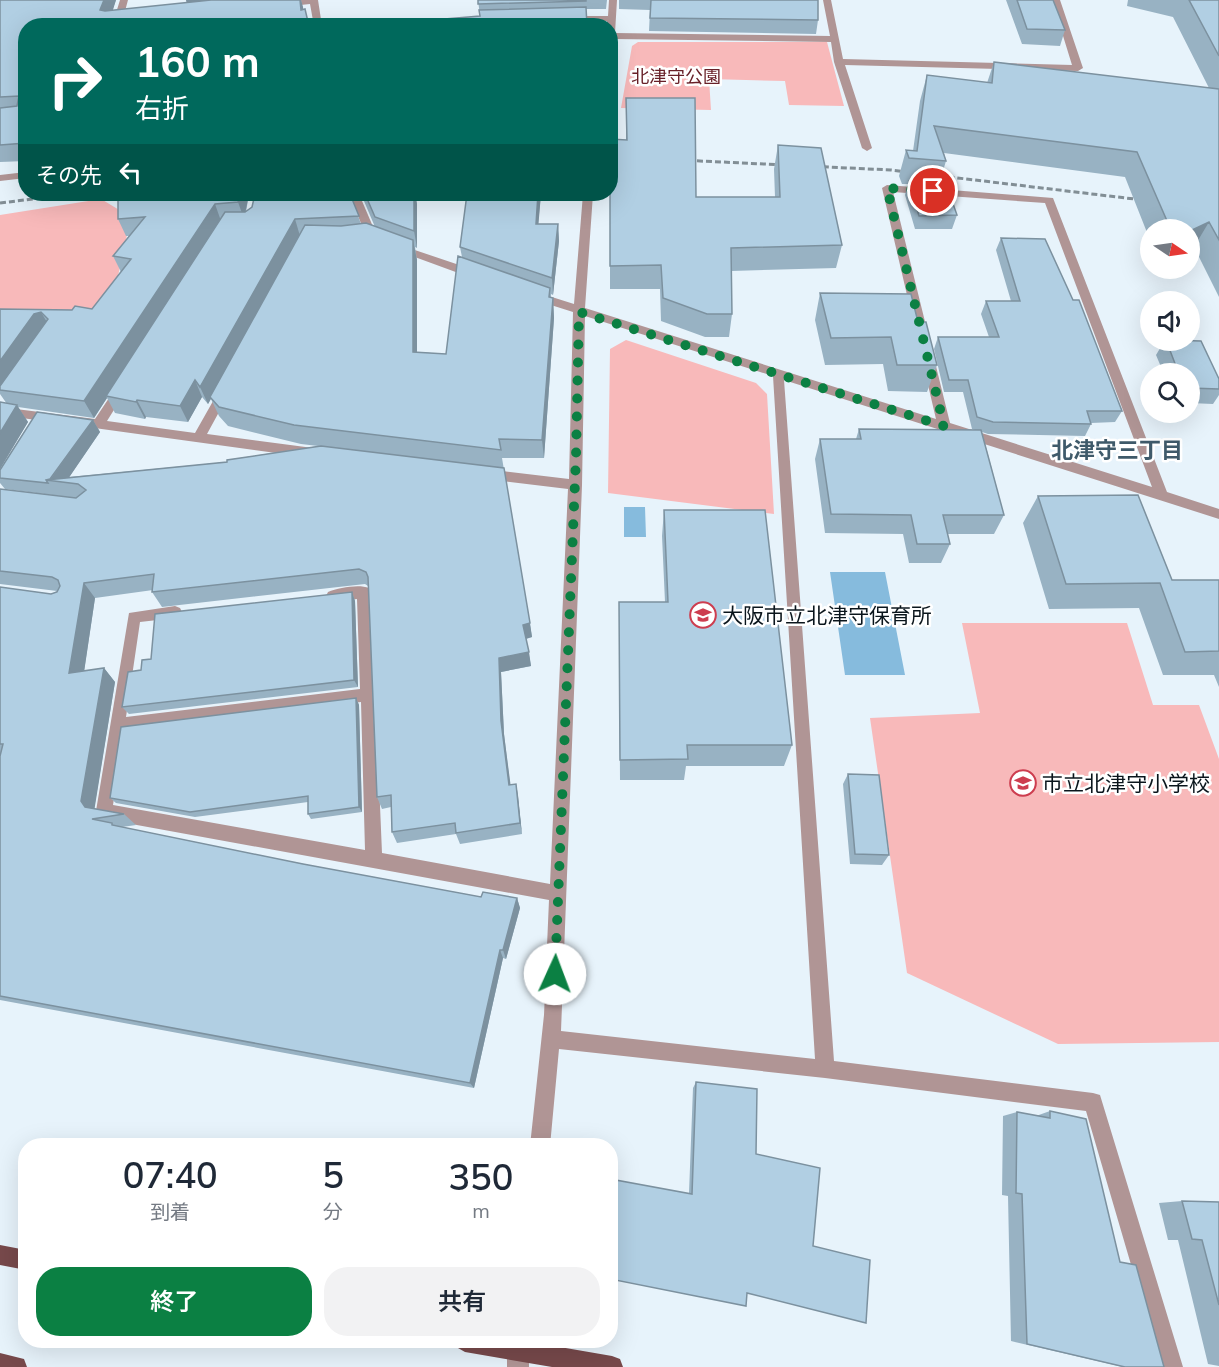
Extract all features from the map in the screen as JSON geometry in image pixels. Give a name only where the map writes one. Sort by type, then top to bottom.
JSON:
[{"type":"main road","points":[[0,1255],[18,1258]]},
{"type":"main road","points":[[496,1348],[612,1367]]},
{"type":"main road","points":[[0,1364],[16,1367]]},
{"type":"street","points":[[119,18],[124,0]]},
{"type":"street","points":[[268,6],[314,0],[317,18]]},
{"type":"street","points":[[613,0],[613,18]]},
{"type":"street","points":[[827,0],[838,62],[867,148]]},
{"type":"street","points":[[838,62],[1078,68],[1056,0]]},
{"type":"street","points":[[618,36],[834,39]]},
{"type":"street","points":[[0,178],[18,176]]},
{"type":"street","points":[[944,426],[887,188],[1049,200],[1161,495]]},
{"type":"street","points":[[356,201],[367,239],[492,280]]},
{"type":"street","points":[[541,1138],[553,1015],[575,485],[579,312],[587,201]]},
{"type":"street","points":[[525,292],[579,312],[1219,514]]},
{"type":"street","points":[[98,424],[130,374]]},
{"type":"street","points":[[779,374],[779,408],[825,1069]]},
{"type":"street","points":[[198,439],[232,376]]},
{"type":"street","points":[[0,411],[37,421],[98,424],[198,439],[328,454]]},
{"type":"street","points":[[469,472],[575,485]]},
{"type":"street","points":[[318,597],[364,592],[374,860]]},
{"type":"street","points":[[191,610],[134,616],[104,811],[557,893]]},
{"type":"street","points":[[117,725],[368,695]]},
{"type":"street","points":[[550,1039],[825,1069],[1093,1102],[1172,1367]]},
{"type":"green space","name":"北津守公園","points":[[638,42],[827,42],[844,106],[789,105],[785,81],[709,79],[711,110],[621,108],[632,46]]},
{"type":"green space","points":[[88,201],[104,201],[131,217],[109,317],[0,324],[0,215]]},
{"type":"green space","points":[[626,340],[756,383],[767,394],[774,514],[608,493],[610,349]]},
{"type":"green space","points":[[962,623],[1127,623],[1153,705],[1199,705],[1219,759],[1219,1042],[1058,1044],[907,973],[870,718],[980,713]]},
{"type":"water","points":[[624,507],[645,507],[646,537],[624,537]]},
{"type":"water","points":[[830,572],[885,572],[905,675],[845,675]]},
{"type":"building","points":[[0,0],[104,0],[100,10],[105,11],[211,0],[300,0],[301,10],[305,9],[307,18],[18,18],[18,96],[0,97]]},
{"type":"building","points":[[478,0],[586,0],[586,1],[478,4]]},
{"type":"building","points":[[651,0],[818,0],[818,20],[650,18]]},
{"type":"building","points":[[1017,0],[1053,0],[1065,30],[1027,29]]},
{"type":"building","points":[[1189,0],[1219,0],[1219,56]]},
{"type":"building","points":[[586,7],[587,18],[456,18],[480,16],[479,10]]},
{"type":"building","points":[[994,62],[1219,89],[1219,240],[1209,222],[1200,226],[1200,219],[1166,219],[1137,152],[934,126],[946,161],[909,158],[906,150],[917,151],[927,75],[992,83]]},
{"type":"building","points":[[626,98],[695,98],[696,197],[780,197],[778,145],[821,148],[842,245],[731,248],[732,314],[707,314],[663,298],[661,265],[610,266],[610,201],[618,201],[618,139],[627,140]]},
{"type":"building","points":[[18,101],[18,144],[0,145],[0,108],[17,106]]},
{"type":"building","points":[[909,181],[946,184],[957,215],[919,216]]},
{"type":"building","points":[[118,201],[238,201],[215,204],[84,401],[0,390],[0,386],[48,319],[41,312],[34,314],[0,361],[0,309],[72,310],[75,306],[92,309],[131,259],[113,256],[145,217],[118,219]]},
{"type":"building","points":[[253,201],[353,201],[359,216],[295,219],[200,387],[195,380],[180,406],[137,400],[136,402],[106,396],[225,212],[245,212],[252,207]]},
{"type":"building","points":[[368,201],[414,201],[414,231],[375,217]]},
{"type":"building","points":[[466,201],[538,201],[536,224],[558,224],[552,278],[460,247]]},
{"type":"building","points":[[366,223],[413,240],[413,352],[446,354],[458,256],[550,288],[549,297],[553,298],[542,440],[499,439],[501,450],[294,425],[219,407],[210,397],[305,225],[341,226]]},
{"type":"building","points":[[1001,238],[1045,239],[1073,300],[1079,300],[1122,411],[1087,411],[1091,424],[993,422],[977,417],[968,380],[949,380],[938,337],[999,337],[986,301],[1020,301]]},
{"type":"building","points":[[820,293],[911,294],[918,322],[926,322],[937,365],[897,365],[891,337],[831,338]]},
{"type":"building","points":[[1201,341],[1219,379],[1219,389],[1200,388],[1200,363],[1175,363],[1170,351],[1200,351]]},
{"type":"building","points":[[0,402],[17,405],[0,433]]},
{"type":"building","points":[[37,412],[93,420],[50,479],[46,480],[48,483],[0,478],[0,470]]},
{"type":"building","points":[[859,429],[981,430],[1004,515],[943,515],[950,544],[917,544],[911,515],[831,514],[820,439],[861,439]]},
{"type":"building","points":[[321,446],[504,468],[530,623],[523,625],[529,652],[499,658],[501,721],[509,785],[516,784],[520,823],[456,833],[455,823],[392,832],[391,795],[377,797],[368,577],[366,572],[359,569],[152,592],[154,574],[84,583],[69,673],[104,668],[81,801],[85,807],[124,814],[92,819],[112,823],[112,825],[481,897],[483,892],[517,898],[503,950],[500,950],[470,1083],[0,996],[0,756],[3,744],[0,744],[0,587],[51,594],[57,592],[60,586],[58,580],[52,577],[0,571],[0,489],[76,498],[86,490],[78,484],[46,480],[227,462],[227,460]]},
{"type":"building","points":[[1138,495],[1172,580],[1219,580],[1219,651],[1185,652],[1160,583],[1066,584],[1038,496]]},
{"type":"building","points":[[664,510],[765,510],[792,745],[687,745],[688,759],[620,760],[619,602],[668,602]]},
{"type":"building","points":[[352,592],[354,680],[122,707],[128,672],[141,670],[142,660],[151,659],[155,614]]},
{"type":"building","points":[[356,698],[359,807],[308,814],[308,796],[190,812],[110,798],[121,727]]},
{"type":"building","points":[[848,774],[879,775],[889,855],[855,854]]},
{"type":"building","points":[[696,1082],[757,1089],[756,1154],[820,1168],[813,1246],[870,1260],[866,1323],[747,1293],[746,1306],[618,1281],[618,1180],[692,1194]]},
{"type":"building","points":[[1050,1111],[1086,1119],[1120,1262],[1136,1265],[1164,1367],[1125,1367],[1027,1344],[1022,1194],[1016,1193],[1017,1112],[1050,1118]]},
{"type":"building","points":[[1182,1201],[1219,1202],[1219,1305],[1202,1240],[1192,1239]]},
{"type":"railway","points":[[679,160],[891,170],[1151,201]]},
{"type":"railway","points":[[0,203],[18,201]]},
{"type":"place","name":"大阪市立北津守保育所","points":[[703,615]]},
{"type":"place","name":"市立北津守小学校","points":[[1023,783]]},
{"type":"district","name":"北津守三丁目","points":[[1117,450]]},
{"type":"route","points":[[555,974],[576,457],[579,312],[944,426],[887,188],[933,191]]}]
